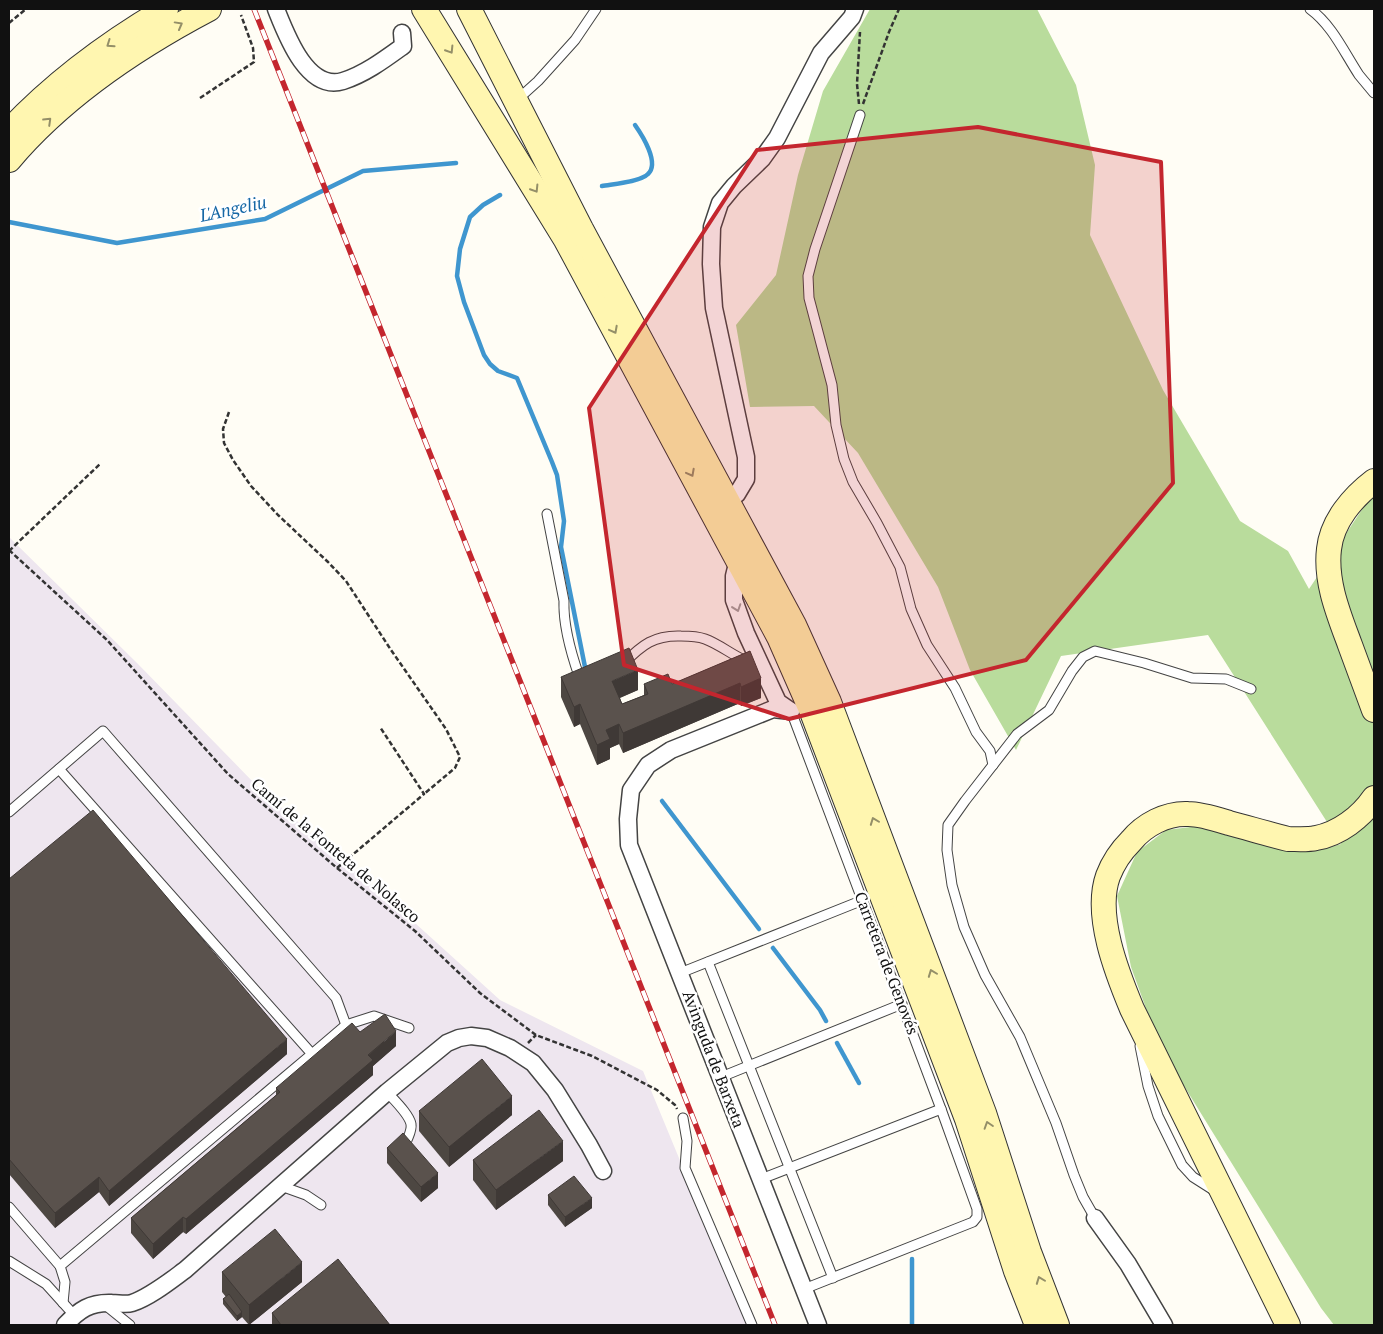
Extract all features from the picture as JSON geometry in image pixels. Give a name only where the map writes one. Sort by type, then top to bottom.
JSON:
[{"type":"main road","points":[[9,131],[25,114],[81,65],[127,32],[166,9]]},
{"type":"main road","points":[[11,158],[51,117],[114,65],[146,44],[209,9]]},
{"type":"main road","points":[[424,9],[566,240],[779,637],[802,712],[967,1119],[1016,1271],[1037,1325]]},
{"type":"main road","points":[[469,9],[581,229],[794,625],[829,702],[984,1113],[1029,1252],[1057,1325]]},
{"type":"main road","points":[[1374,480],[1356,496],[1334,529],[1329,548],[1328,569],[1339,614],[1374,710]]},
{"type":"main road","points":[[1288,1325],[1132,1009],[1123,988],[1107,934],[1103,903],[1108,878],[1119,854],[1136,834],[1158,820],[1172,815],[1187,814],[1204,816],[1288,839],[1317,838],[1339,830],[1363,812],[1374,798]]},
{"type":"street","points":[[276,9],[296,54],[312,73],[327,82],[342,82],[369,69],[403,46],[402,32]]},
{"type":"street","points":[[728,501],[737,494],[746,480],[746,458],[714,308],[711,264],[712,228],[720,203],[734,186],[762,159],[777,138],[821,53],[852,18],[855,9]]},
{"type":"street","name":"Carretera de Genovés","points":[[738,560],[734,576],[734,600],[746,633],[778,702],[802,712]]},
{"type":"street","name":"Avinguda de Barxeta","points":[[802,712],[773,709],[670,750],[648,765],[631,790],[628,819],[629,845],[818,1325]]},
{"type":"street","points":[[67,1315],[85,1307],[101,1303],[130,1304],[159,1289],[185,1270],[387,1092],[447,1043],[459,1038],[472,1036],[487,1038],[519,1053],[533,1063],[555,1090],[603,1171]]},
{"type":"street","points":[[1095,1218],[1128,1264],[1164,1325]]},
{"type":"lane","points":[[515,101],[538,81],[575,40],[596,9]]},
{"type":"lane","points":[[1310,9],[1318,14],[1335,36],[1360,76],[1374,93]]},
{"type":"lane","points":[[860,115],[815,249],[808,276],[809,298],[832,385],[836,425],[847,467],[853,482],[877,522],[900,567],[911,609],[927,646],[956,688],[976,732],[990,751],[993,765]]},
{"type":"lane","points":[[547,514],[564,601],[564,613],[572,657],[579,676],[592,677]]},
{"type":"lane","points":[[614,668],[654,639],[669,635],[705,639],[744,661],[760,664]]},
{"type":"lane","points":[[1095,1218],[1083,1197],[1056,1123],[1020,1037],[985,975],[964,927],[952,885],[947,850],[948,825],[1017,734],[1049,710],[1072,671],[1083,657],[1095,651],[1144,663],[1192,678],[1226,679],[1251,689]]},
{"type":"lane","name":"Carretera de Genovés","points":[[802,712],[863,900],[941,1109],[977,1209],[978,1217],[974,1222],[833,1278]]},
{"type":"lane","points":[[9,812],[103,731],[336,998],[346,1025]]},
{"type":"lane","points":[[59,769],[312,1054]]},
{"type":"lane","points":[[680,973],[863,900]]},
{"type":"lane","points":[[708,962],[833,1278],[804,1289]]},
{"type":"lane","points":[[720,1076],[902,1004]]},
{"type":"lane","points":[[60,1266],[346,1025],[374,1016],[409,1028]]},
{"type":"lane","points":[[387,1092],[411,1123],[411,1131],[407,1140]]},
{"type":"lane","points":[[761,1180],[941,1109]]},
{"type":"lane","points":[[683,1118],[687,1141],[685,1168],[752,1325]]},
{"type":"lane","points":[[282,1186],[306,1195],[321,1205]]},
{"type":"lane","points":[[9,1207],[60,1266],[65,1282],[67,1315]]},
{"type":"lane","points":[[9,1261],[46,1284],[67,1315]]},
{"type":"lane","points":[[101,1303],[130,1325]]},
{"type":"path","points":[[9,23],[26,9]]},
{"type":"path","points":[[860,115],[899,9]]},
{"type":"path","points":[[200,98],[254,62],[253,48],[241,15]]},
{"type":"path","points":[[860,115],[857,84],[861,27]]},
{"type":"path","points":[[228,412],[223,429],[224,443],[233,460],[251,486],[278,515],[346,581],[390,650],[446,729],[460,757],[455,768],[337,868]]},
{"type":"path","points":[[9,551],[101,463]]},
{"type":"path","name":"Camí de la Fonteta de Nolasco","points":[[9,551],[107,640],[228,774],[337,868],[415,931],[480,993],[536,1034],[592,1056],[657,1090],[675,1105],[683,1118]]},
{"type":"path","points":[[380,727],[424,794]]},
{"type":"highlighted area","points":[[978,127],[1161,162],[1173,483],[1026,660],[789,719],[624,665],[589,408],[757,150]]},
{"type":"shaded area","points":[[9,537],[137,663],[261,790],[415,923],[500,1000],[643,1071],[748,1325],[9,1325]]},
{"type":"green space","points":[[870,9],[1037,9],[1076,85],[1095,165],[1090,235],[1163,390],[1240,521],[1288,551],[1309,589],[1374,494],[1374,1325],[1334,1325],[1321,1308],[1160,1047],[1131,967],[1117,896],[1137,852],[1166,830],[1199,826],[1300,852],[1316,851],[1341,844],[1208,635],[1061,656],[1016,750],[970,670],[938,587],[858,453],[814,406],[750,407],[736,325],[776,275],[798,175],[823,91]]},
{"type":"building","points":[[629,648],[638,670],[612,681],[622,704],[648,694],[644,684],[668,674],[672,684],[750,651],[761,678],[741,687],[740,683],[623,733],[619,724],[606,730],[610,739],[597,745],[580,704],[574,707],[561,677]]},
{"type":"building","points":[[93,810],[287,1039],[109,1191],[99,1177],[55,1213],[9,1159],[9,879]]},
{"type":"building","points":[[385,1014],[396,1031],[368,1055],[373,1060],[186,1219],[183,1217],[153,1244],[131,1218],[280,1092],[276,1088],[352,1023],[360,1032]]},
{"type":"building","points":[[482,1059],[512,1096],[449,1147],[419,1111]]},
{"type":"building","points":[[539,1110],[563,1141],[496,1190],[473,1160]]},
{"type":"building","points":[[403,1133],[438,1173],[421,1187],[387,1148]]},
{"type":"building","points":[[574,1176],[592,1198],[565,1217],[548,1195]]},
{"type":"building","points":[[275,1229],[302,1262],[249,1305],[222,1272]]},
{"type":"building","points":[[338,1259],[390,1325],[281,1325],[272,1313]]},
{"type":"building","points":[[229,1294],[242,1312],[237,1316],[223,1299]]},
{"type":"waterway","points":[[602,186],[639,179],[648,174],[651,169],[652,163],[649,149],[635,125]]},
{"type":"waterway","name":"L'Angeliu","points":[[9,222],[117,243],[265,219],[363,171],[456,163]]},
{"type":"waterway","points":[[500,195],[483,205],[470,217],[460,249],[457,276],[464,302],[484,355],[498,371],[517,378],[557,475],[564,521],[561,547],[585,667],[590,669]]},
{"type":"waterway","points":[[662,801],[759,929]]},
{"type":"waterway","points":[[773,948],[820,1010],[826,1021]]},
{"type":"waterway","points":[[837,1043],[859,1083]]},
{"type":"waterway","points":[[912,1259],[912,1325]]},
{"type":"railway","points":[[254,9],[775,1325]]}]
